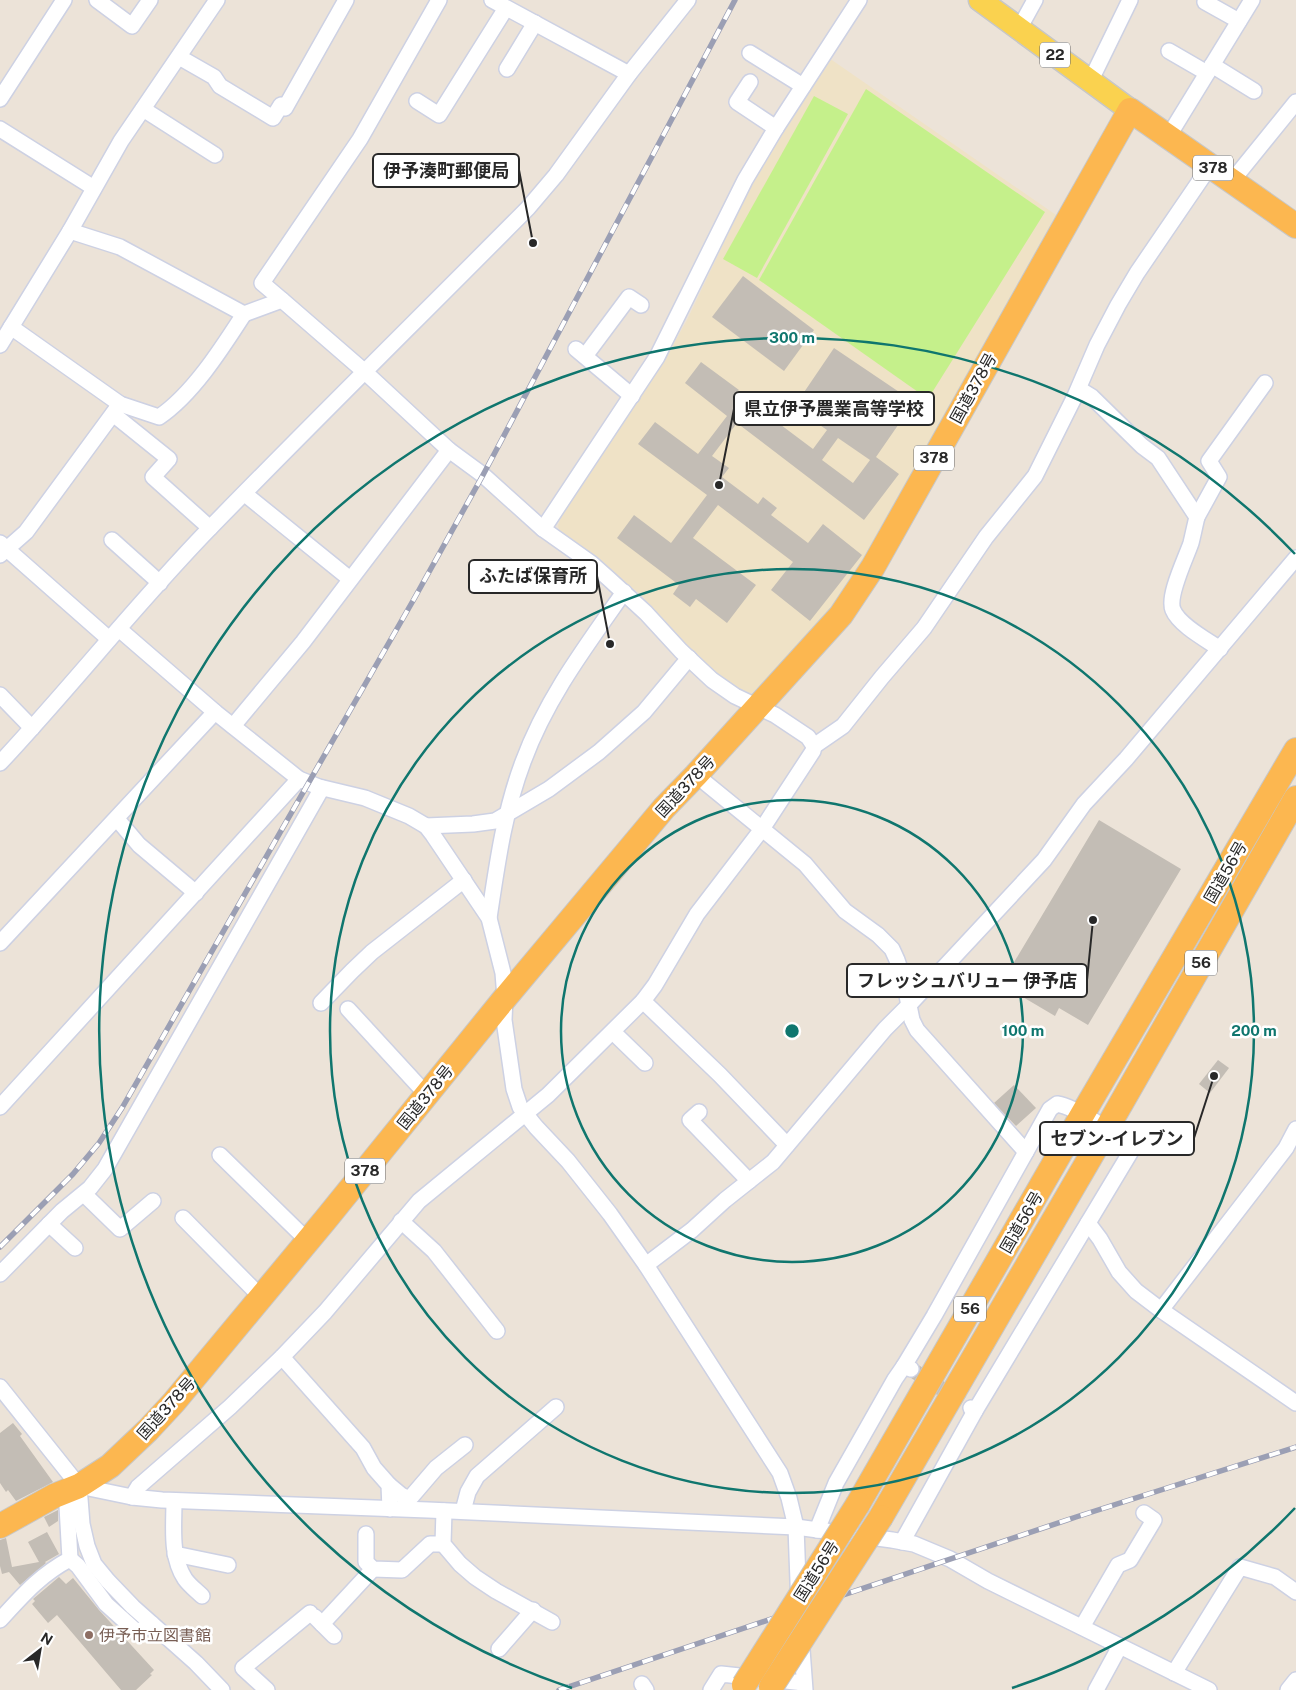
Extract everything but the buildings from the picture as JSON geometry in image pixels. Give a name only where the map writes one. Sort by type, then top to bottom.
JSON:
[{"type":"highway","name":"378","points":[[1130,110],[1296,226]]},
{"type":"highway","name":"国道378号","points":[[0,1526],[54,1496],[79,1486],[110,1466],[174,1402],[308,1241],[505,998],[664,808],[841,615],[857,593],[1130,110]]},
{"type":"highway","name":"国道56号","points":[[742,1688],[858,1504],[1082,1115],[1296,750]]},
{"type":"highway","name":"国道56号","points":[[771,1689],[881,1517],[1296,798]]},
{"type":"main road","name":"22","points":[[980,0],[1130,110]]},
{"type":"street","points":[[0,100],[64,0]]},
{"type":"street","points":[[97,0],[132,26],[150,0]]},
{"type":"street","points":[[179,57],[214,77],[220,86],[273,118],[281,105],[285,108],[346,0]]},
{"type":"street","points":[[439,0],[360,139],[262,283],[365,372],[449,450],[483,475],[543,529],[591,563],[646,613],[689,658],[720,685],[735,696],[774,715],[808,737],[814,746]]},
{"type":"street","points":[[492,0],[629,74]]},
{"type":"street","points":[[0,762],[210,528],[528,208],[556,175],[629,74],[688,0]]},
{"type":"street","points":[[543,529],[657,357],[745,180],[858,0]]},
{"type":"street","points":[[1018,29],[1035,0]]},
{"type":"street","points":[[1090,82],[1130,0]]},
{"type":"street","points":[[1168,137],[1252,0]]},
{"type":"street","points":[[0,345],[70,231],[121,141],[179,57],[212,2]]},
{"type":"street","points":[[1205,2],[1239,21]]},
{"type":"street","points":[[417,101],[439,115],[506,8]]},
{"type":"street","points":[[507,69],[534,23]]},
{"type":"street","points":[[1169,51],[1254,91]]},
{"type":"street","points":[[750,53],[803,86]]},
{"type":"street","points":[[750,82],[738,102],[776,128]]},
{"type":"street","points":[[1232,182],[1296,102]]},
{"type":"street","points":[[143,109],[215,155]]},
{"type":"street","points":[[0,129],[94,188]]},
{"type":"street","points":[[132,1497],[138,1487],[230,1407],[282,1357],[325,1312],[419,1201],[548,1095],[643,1001],[705,902],[762,829],[813,751],[814,746],[843,726],[924,628],[986,537],[1035,476],[1079,389],[1097,346],[1118,305],[1137,273],[1210,166]]},
{"type":"street","points":[[70,231],[120,247],[244,314]]},
{"type":"street","points":[[632,396],[580,352],[629,297],[641,305]]},
{"type":"street","points":[[117,409],[159,418],[186,393],[220,351],[244,314],[282,300]]},
{"type":"street","points":[[11,327],[117,409],[169,459],[154,476],[210,528]]},
{"type":"street","points":[[1220,649],[1178,617],[1172,609],[1172,597],[1197,517],[1219,477],[1209,461],[1265,383]]},
{"type":"street","points":[[1079,389],[1092,397],[1142,446],[1158,458],[1197,517]]},
{"type":"street","points":[[117,409],[26,532],[2,549],[215,712],[299,779],[322,788],[365,798],[409,816],[426,826],[443,848],[489,918],[503,973],[504,1020],[514,1088],[520,1107],[568,1161],[610,1214],[646,1265],[780,1473],[789,1498],[796,1527],[798,1609],[804,1686],[720,1674],[711,1690]]},
{"type":"street","points":[[233,726],[303,642],[449,450]]},
{"type":"street","points":[[245,494],[350,579]]},
{"type":"street","points":[[112,540],[160,582]]},
{"type":"street","points":[[646,1265],[692,1230],[725,1200],[773,1162],[885,1029],[909,1006],[1044,860],[1084,804],[1126,759],[1296,558]]},
{"type":"street","points":[[489,918],[507,815],[523,761],[543,717],[570,668],[624,592]]},
{"type":"street","points":[[426,826],[496,821],[549,790],[599,752],[644,712],[689,658]]},
{"type":"street","points":[[0,695],[32,728]]},
{"type":"street","points":[[0,943],[215,712]]},
{"type":"street","points":[[696,775],[805,864],[845,911],[878,936],[892,950],[897,960],[912,1020],[917,1030],[1026,1152]]},
{"type":"street","points":[[3,1098],[196,893],[299,779]]},
{"type":"street","points":[[0,1274],[73,1201],[84,1194],[105,1169],[229,948],[322,788]]},
{"type":"street","points":[[117,819],[140,845],[196,893]]},
{"type":"street","points":[[321,1003],[372,952],[464,880]]},
{"type":"street","points":[[643,1001],[720,1075],[787,1146]]},
{"type":"street","points":[[348,1009],[426,1094]]},
{"type":"street","points":[[612,1032],[645,1063]]},
{"type":"street","points":[[817,1530],[836,1483],[895,1379],[907,1367],[1050,1109],[1057,1104],[1066,1106],[1106,1129],[1131,1148],[1130,1153],[973,1410],[902,1542]]},
{"type":"street","points":[[699,1112],[690,1120],[750,1181]]},
{"type":"street","points":[[1161,1310],[1286,1148],[1296,1129]]},
{"type":"street","points":[[220,1155],[308,1241]]},
{"type":"street","points":[[84,1194],[120,1228],[153,1201]]},
{"type":"street","points":[[183,1218],[261,1297]]},
{"type":"street","points":[[401,1221],[434,1251],[497,1331]]},
{"type":"street","points":[[1088,1223],[1100,1239],[1119,1272],[1136,1291],[1296,1403]]},
{"type":"street","points":[[49,1224],[74,1248]]},
{"type":"street","points":[[282,1357],[363,1448],[374,1468],[389,1485],[407,1498],[412,1496],[436,1468],[464,1445]]},
{"type":"street","points":[[0,1387],[79,1486],[82,1524],[87,1546],[94,1564],[108,1581],[196,1663],[222,1690]]},
{"type":"street","points":[[464,1512],[468,1492],[477,1476],[556,1407]]},
{"type":"street","points":[[389,1485],[390,1509]]},
{"type":"street","points":[[79,1486],[132,1497],[174,1501],[796,1527],[914,1544],[950,1559],[988,1580],[1209,1690]]},
{"type":"street","points":[[79,1486],[67,1506],[70,1559],[78,1566],[106,1604],[137,1632],[152,1624]]},
{"type":"street","points":[[174,1501],[175,1554],[178,1565],[186,1580],[202,1596]]},
{"type":"street","points":[[444,1511],[443,1544],[460,1564],[496,1591],[552,1622]]},
{"type":"street","points":[[1082,1627],[1118,1566],[1130,1560],[1154,1520],[1144,1514]]},
{"type":"street","points":[[366,1534],[366,1562],[373,1568],[402,1570],[430,1544],[443,1544]]},
{"type":"street","points":[[175,1554],[228,1565]]},
{"type":"street","points":[[0,1620],[38,1581],[52,1569],[70,1559]]},
{"type":"street","points":[[1174,1673],[1240,1567],[1275,1577],[1296,1592]]},
{"type":"street","points":[[322,1624],[373,1568]]},
{"type":"street","points":[[267,1690],[243,1668],[308,1610],[334,1636]]},
{"type":"street","points":[[499,1650],[533,1610]]},
{"type":"street","points":[[1096,1690],[1120,1646]]},
{"type":"street","points":[[1288,1690],[1296,1680]]},
{"type":"shaded area","points":[[829,58],[1059,217],[865,563],[843,595],[817,627],[750,695],[729,684],[711,671],[640,594],[560,533],[558,526],[560,519],[664,361],[687,320],[761,165]]},
{"type":"green space","points":[[866,89],[1045,212],[928,399],[759,280]]},
{"type":"green space","points":[[814,96],[848,114],[757,278],[723,259]]},
{"type":"tunnel","points":[[911,1369],[971,1408]]},
{"type":"railway","points":[[0,1247],[73,1174],[99,1143],[122,1108],[483,475],[735,0]]},
{"type":"railway","points":[[559,1690],[1076,1517],[1296,1447]]},
{"type":"place","name":"伊予湊町郵便局","points":[[533,243]]},
{"type":"place","name":"県立伊予農業高等学校","points":[[719,485]]},
{"type":"place","name":"ふたば保育所","points":[[610,644]]},
{"type":"place","name":"フレッシュバリュー 伊予店","points":[[1093,920]]},
{"type":"place","name":"セブン-イレブン","points":[[1214,1076]]},
{"type":"place","name":"伊予市立図書館","points":[[89,1635]]}]
